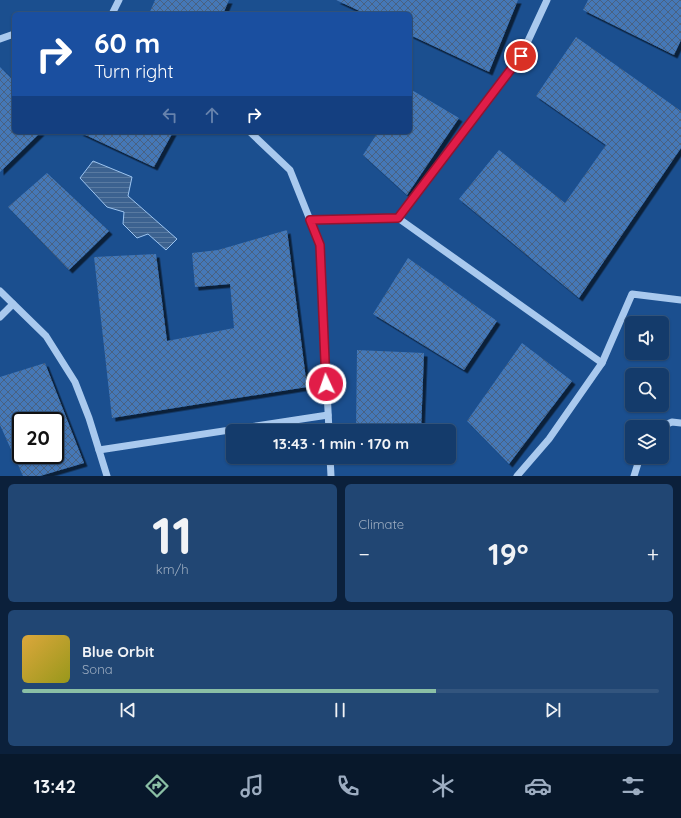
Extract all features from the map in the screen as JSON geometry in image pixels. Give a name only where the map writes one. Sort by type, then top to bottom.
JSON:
[{"type":"street","points":[[113,12],[119,0]]},
{"type":"street","points":[[398,218],[521,56],[547,0]]},
{"type":"street","points":[[0,39],[12,35]]},
{"type":"street","points":[[252,134],[290,170],[320,245],[329,424]]},
{"type":"street","points":[[310,220],[398,218],[602,363]]},
{"type":"street","points":[[0,292],[46,336],[75,382],[89,418],[107,476]]},
{"type":"street","points":[[516,476],[549,439],[602,363],[632,294],[681,300]]},
{"type":"street","points":[[0,317],[12,304]]},
{"type":"street","points":[[99,450],[328,414]]},
{"type":"street","points":[[669,423],[681,423]]},
{"type":"street","points":[[330,464],[331,476]]},
{"type":"street","points":[[634,476],[638,464]]},
{"type":"water","points":[[93,161],[132,177],[128,196],[177,239],[166,250],[148,234],[137,238],[123,224],[124,212],[107,207],[80,178]]},
{"type":"building","points":[[155,0],[229,0],[224,12],[150,12]]},
{"type":"building","points":[[336,0],[518,0],[489,72],[412,36],[412,12],[362,12]]},
{"type":"building","points":[[588,0],[681,0],[681,40],[674,55],[583,10]]},
{"type":"building","points":[[576,37],[681,111],[681,148],[579,298],[459,199],[499,150],[565,203],[606,145],[536,96]]},
{"type":"building","points":[[0,67],[12,79],[12,134],[39,134],[0,172]]},
{"type":"building","points":[[412,90],[459,118],[407,195],[363,155],[377,134],[412,134]]},
{"type":"building","points":[[83,134],[172,134],[154,167]]},
{"type":"building","points":[[47,173],[109,231],[69,270],[8,207]]},
{"type":"building","points":[[287,230],[307,387],[112,418],[94,257],[156,254],[167,341],[234,328],[230,284],[195,287],[192,253],[218,250]]},
{"type":"building","points":[[408,258],[497,321],[464,370],[373,314]]},
{"type":"building","points":[[522,343],[572,381],[509,464],[467,421]]},
{"type":"building","points":[[357,350],[424,353],[421,424],[356,424]]},
{"type":"building","points":[[45,363],[84,463],[40,476],[23,476],[18,464],[64,464],[64,412],[12,412],[12,452],[0,425],[0,377]]},
{"type":"route","points":[[326,384],[320,245],[310,220],[398,218],[521,56]]}]
